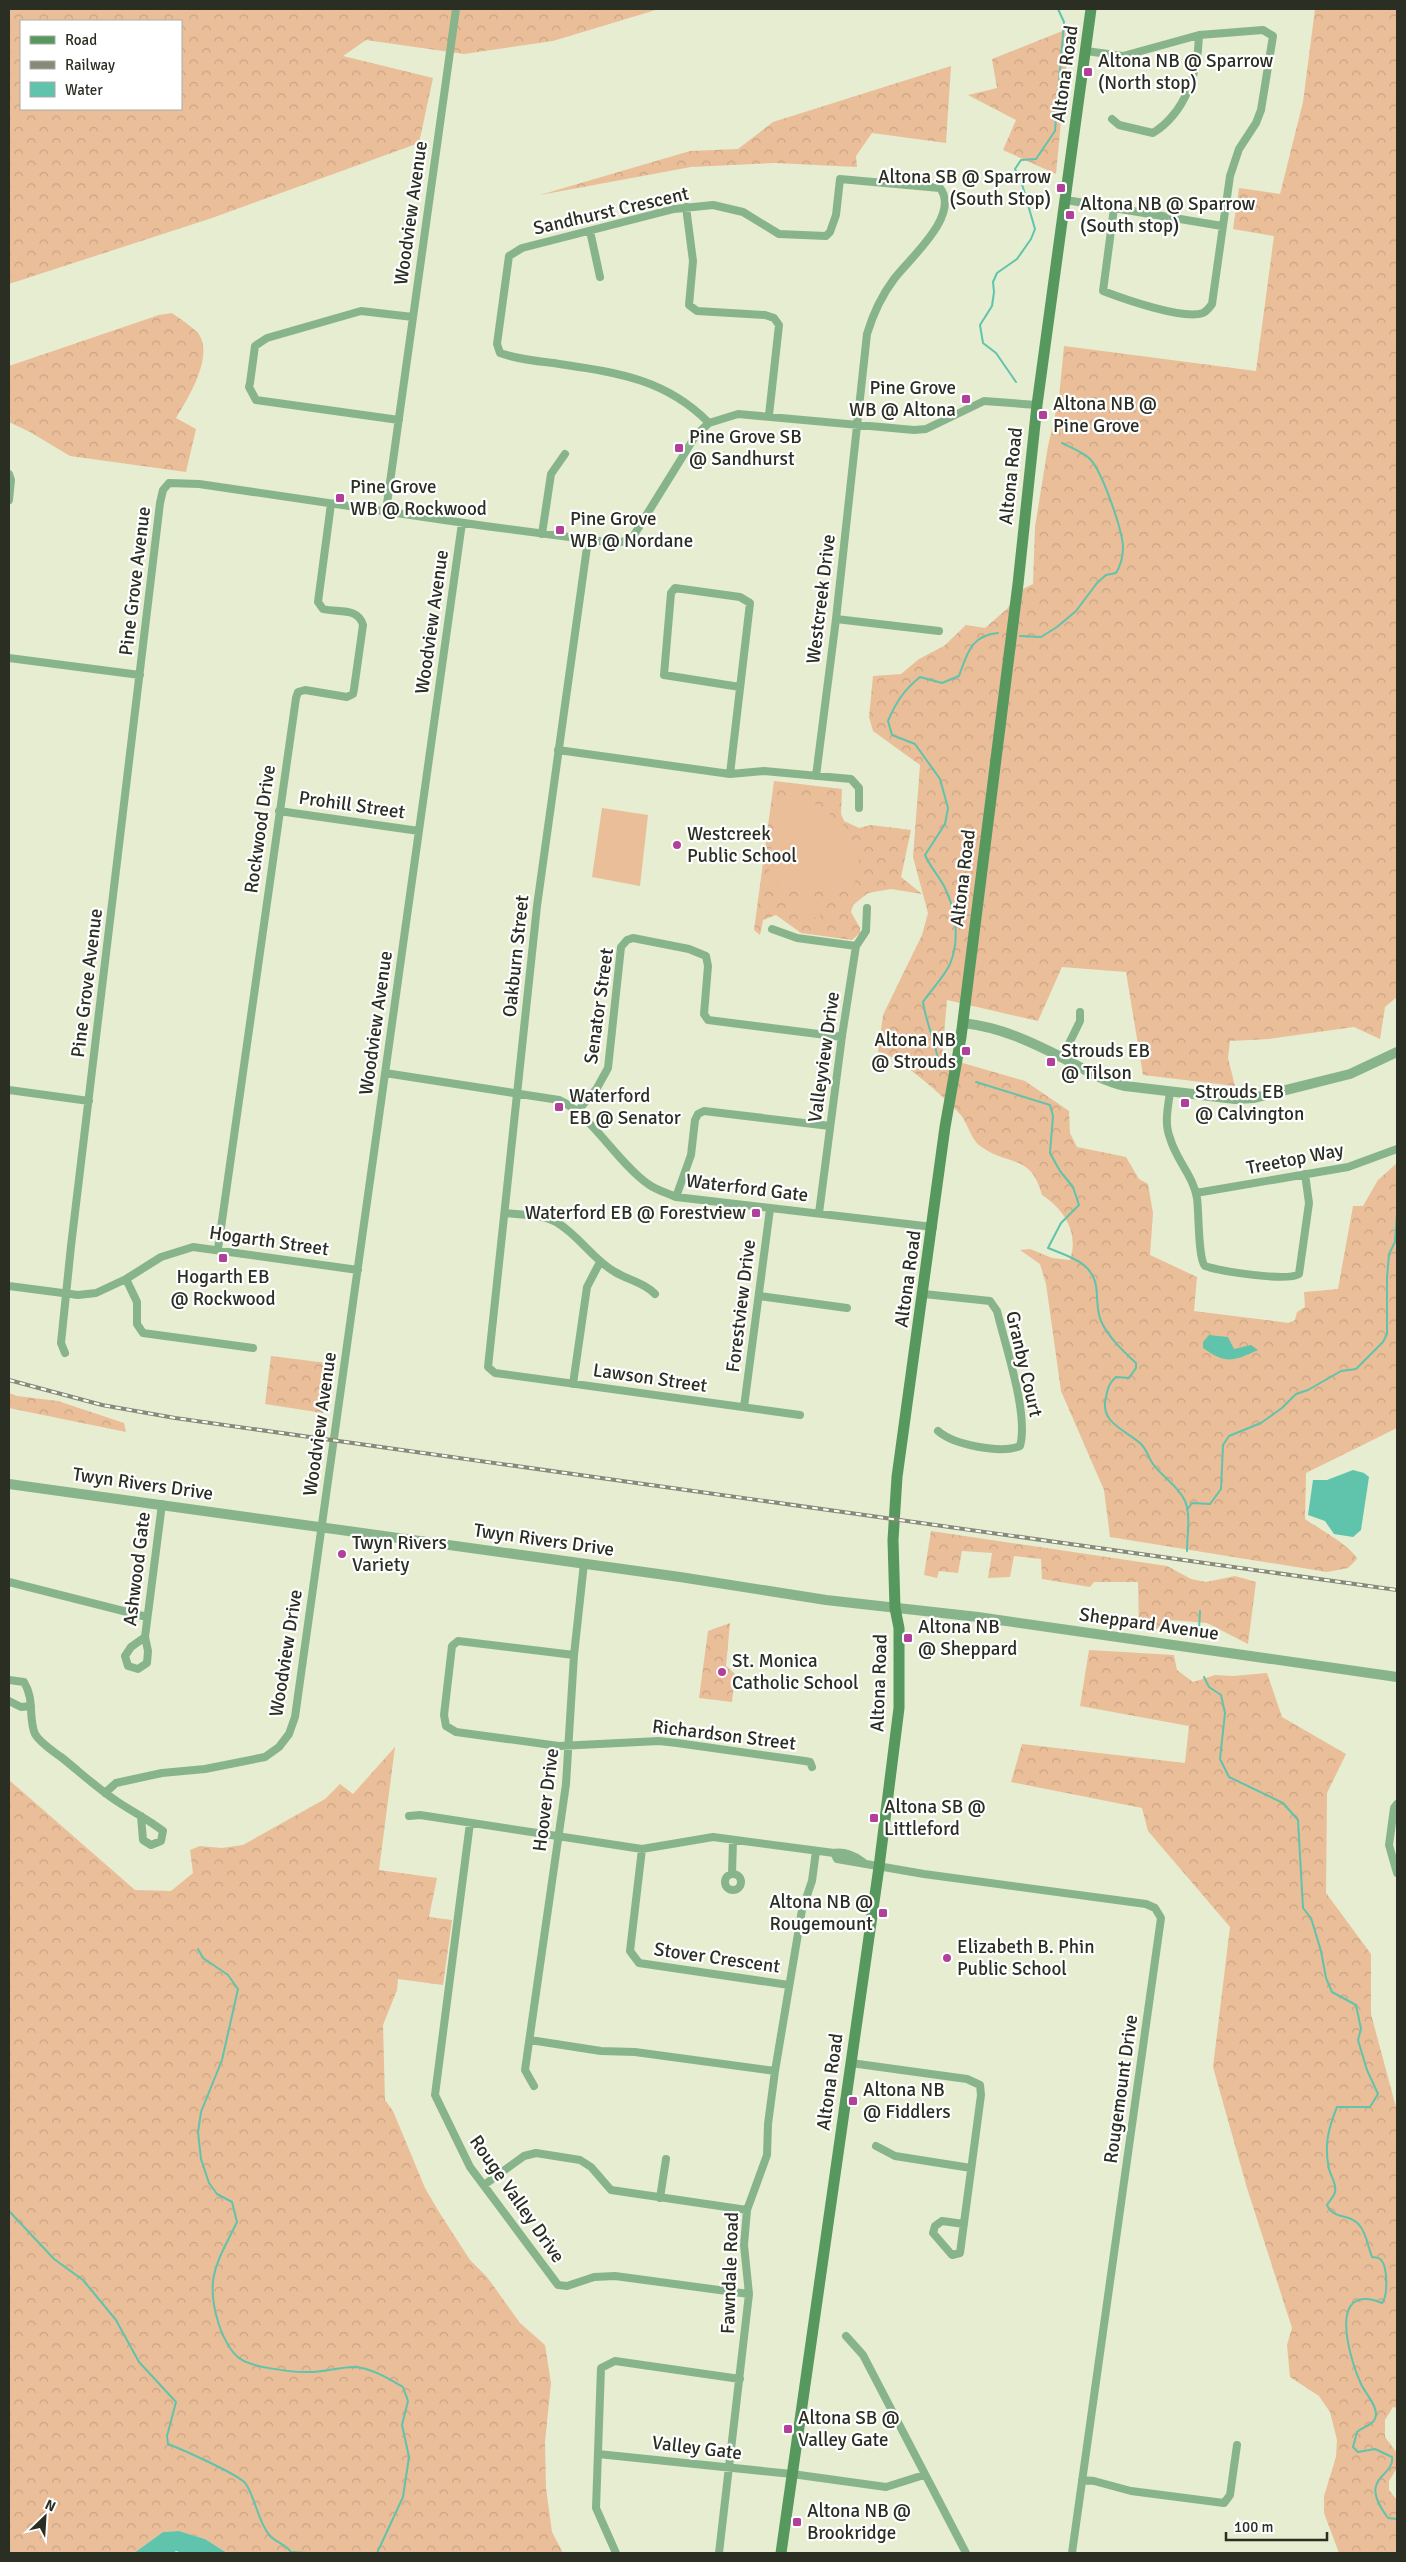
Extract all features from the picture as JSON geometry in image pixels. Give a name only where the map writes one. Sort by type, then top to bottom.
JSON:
[{"type":"main road","name":"Altona Road","points":[[781,2553],[879,1867],[899,1708],[899,1628],[896,1608],[893,1540],[895,1500],[945,1127],[963,1023],[1018,584],[1037,405],[1091,9]]},
{"type":"street","name":"Woodview Avenue","points":[[386,511],[456,9]]},
{"type":"street","points":[[1086,50],[1123,56],[1200,35],[1263,30],[1273,36],[1261,110],[1233,163],[1222,226],[1212,304],[1208,310],[1193,314],[1138,304],[1103,291],[1114,208]]},
{"type":"street","points":[[1112,119],[1119,125],[1153,133],[1166,125],[1189,90],[1195,77],[1200,35]]},
{"type":"street","name":"Sandhurst Crescent","points":[[709,423],[673,395],[642,380],[610,371],[517,358],[500,353],[497,344],[509,256],[522,248],[686,208],[713,205],[729,207],[743,212],[780,234],[826,236],[830,232],[836,214],[840,179],[940,188],[943,192],[943,205],[934,232],[894,278],[873,315],[867,334],[857,425]]},
{"type":"street","points":[[1066,200],[1222,226]]},
{"type":"street","points":[[686,208],[693,262],[689,305],[697,310],[764,315],[774,318],[779,325],[769,415]]},
{"type":"street","points":[[590,231],[600,277]]},
{"type":"street","points":[[399,420],[256,400],[250,388],[255,346],[267,338],[361,311],[413,317]]},
{"type":"street","name":"Pine Grove Avenue","points":[[65,1353],[60,1343],[160,503],[163,490],[170,483],[198,484],[462,523],[615,543],[626,541],[634,535],[696,435],[709,423],[738,414],[769,415],[857,425],[926,430],[984,401],[1037,405]]},
{"type":"street","name":"Westcreek Drive","points":[[816,776],[836,619],[857,425]]},
{"type":"street","points":[[542,534],[550,474],[565,454]]},
{"type":"street","points":[[9,474],[11,480],[9,500]]},
{"type":"street","name":"Rockwood Drive","points":[[218,1249],[297,695],[305,690],[347,697],[353,694],[354,689],[363,626],[360,618],[355,613],[323,609],[318,602],[331,504]]},
{"type":"street","name":"Woodview Avenue","points":[[322,1528],[462,523]]},
{"type":"street","name":"Oakburn Street","points":[[495,1373],[490,1371],[488,1360],[506,1213],[537,906],[558,750],[574,652],[588,540]]},
{"type":"street","points":[[730,774],[750,603],[740,597],[675,588],[670,593],[664,675],[740,688]]},
{"type":"street","points":[[836,619],[939,631]]},
{"type":"street","points":[[9,658],[140,675]]},
{"type":"street","points":[[558,750],[730,774],[764,770],[851,779],[859,788],[859,808]]},
{"type":"street","name":"Prohill Street","points":[[279,811],[420,831]]},
{"type":"street","name":"Valleyview Drive","points":[[819,1213],[856,946],[866,931],[867,908]]},
{"type":"street","points":[[772,929],[797,938],[856,946]]},
{"type":"street","name":"Senator Street","points":[[577,1112],[597,1088],[608,1068],[621,947],[627,940],[633,938],[689,949],[706,956],[708,966],[704,1014],[708,1020],[842,1038]]},
{"type":"street","points":[[1062,1058],[1080,1022],[1080,1012]]},
{"type":"street","points":[[963,1023],[994,1027],[1062,1058],[1108,1082],[1235,1100],[1254,1098],[1350,1074],[1397,1052]]},
{"type":"street","name":"Waterford Gate","points":[[385,1073],[518,1092],[553,1098],[565,1103],[577,1112],[635,1174],[649,1185],[676,1197],[933,1227]]},
{"type":"street","points":[[9,1090],[89,1102]]},
{"type":"street","points":[[1170,1092],[1166,1119],[1170,1140],[1192,1179],[1196,1193],[1200,1216],[1200,1255],[1205,1266],[1278,1276],[1296,1276],[1299,1274],[1309,1203],[1305,1174]]},
{"type":"street","points":[[676,1197],[691,1155],[695,1120],[698,1114],[704,1111],[830,1126]]},
{"type":"street","name":"Treetop Way","points":[[1196,1193],[1348,1167],[1397,1149]]},
{"type":"street","name":"Forestview Drive","points":[[744,1407],[770,1209]]},
{"type":"street","points":[[506,1213],[555,1221],[576,1237],[600,1262],[614,1272],[650,1288],[655,1294]]},
{"type":"street","name":"Hogarth Street","points":[[9,1286],[78,1295],[96,1293],[126,1279],[161,1257],[193,1247],[358,1270]]},
{"type":"street","points":[[573,1384],[587,1287],[600,1262]]},
{"type":"street","points":[[126,1279],[137,1302],[138,1324],[143,1332],[253,1348]]},
{"type":"street","name":"Granby Court","points":[[924,1294],[990,1301],[997,1311],[1016,1388],[1023,1435],[1020,1446],[1010,1450],[961,1443],[946,1438],[938,1431]]},
{"type":"street","points":[[759,1296],[847,1308]]},
{"type":"street","name":"Lawson Street","points":[[495,1373],[800,1415]]},
{"type":"street","name":"Twyn Rivers Drive","points":[[9,1484],[896,1608]]},
{"type":"street","name":"Ashwood Gate","points":[[145,1638],[162,1504]]},
{"type":"street","name":"Woodview Drive","points":[[105,1793],[116,1783],[162,1773],[205,1770],[265,1757],[279,1747],[289,1734],[295,1717],[322,1528]]},
{"type":"street","name":"Hoover Drive","points":[[534,2086],[525,2070],[569,1746],[574,1655],[584,1563]]},
{"type":"street","points":[[9,1582],[31,1586],[93,1605],[147,1617]]},
{"type":"street","name":"Sheppard Avenue","points":[[896,1608],[978,1617],[1397,1677]]},
{"type":"street","name":"Richardson Street","points":[[574,1655],[458,1641],[452,1646],[444,1715],[446,1726],[456,1732],[533,1744],[569,1746],[659,1741],[805,1761],[810,1762],[812,1767]]},
{"type":"street","points":[[9,1680],[24,1682],[30,1692],[35,1733],[45,1744],[105,1793],[141,1816]]},
{"type":"street","points":[[9,1701],[21,1707],[31,1706]]},
{"type":"street","points":[[1397,1804],[1394,1808],[1389,1845],[1397,1873]]},
{"type":"street","points":[[409,1816],[420,1815],[642,1849],[714,1837],[834,1854],[839,1852],[858,1857],[863,1862],[879,1867]]},
{"type":"street","name":"Rouge Valley Drive","points":[[470,1823],[435,2095],[470,2167],[558,2285],[567,2286],[594,2277],[615,2276],[749,2294]]},
{"type":"street","points":[[732,1874],[733,1840]]},
{"type":"street","name":"Stover Crescent","points":[[642,1849],[630,1950],[639,1963],[789,1985]]},
{"type":"street","name":"Fawndale Road","points":[[719,2553],[749,2294],[744,2245],[747,2210],[767,2155],[768,2124],[775,2071],[802,1910],[812,1881],[816,1851]]},
{"type":"street","name":"Rougemount Drive","points":[[879,1867],[1146,1904],[1155,1908],[1161,1918],[1072,2553]]},
{"type":"street","points":[[530,2040],[601,2051],[636,2052],[775,2071]]},
{"type":"street","points":[[851,2062],[967,2079],[980,2085],[971,2168],[964,2224],[960,2253],[952,2255],[933,2233],[934,2226],[942,2221],[964,2224]]},
{"type":"street","points":[[876,2146],[895,2156],[971,2168]]},
{"type":"street","points":[[484,2185],[524,2156],[536,2153],[580,2160],[591,2167],[611,2190],[747,2210]]},
{"type":"street","points":[[660,2198],[666,2159]]},
{"type":"street","points":[[846,2336],[863,2355],[966,2553]]},
{"type":"street","points":[[616,2553],[596,2508],[601,2368],[615,2361],[740,2379]]},
{"type":"street","points":[[1082,2480],[1094,2481],[1130,2491],[1224,2502],[1230,2495],[1237,2444]]},
{"type":"street","name":"Valley Gate","points":[[598,2454],[792,2474],[886,2487],[924,2475]]},
{"type":"green space","points":[[9,9],[659,9],[553,41],[464,54],[366,40],[343,56],[433,78],[419,143],[212,218],[9,284]]},
{"type":"green space","points":[[1315,9],[1397,9],[1397,997],[1385,1007],[1380,1039],[1354,1027],[1269,1039],[1230,1041],[1228,1058],[1235,1086],[1143,1075],[1126,972],[1062,967],[1038,1021],[947,1000],[942,1057],[1025,1081],[1069,1111],[1070,1133],[1077,1147],[1126,1157],[1139,1179],[1148,1184],[1153,1213],[1150,1255],[1197,1277],[1194,1311],[1289,1323],[1295,1320],[1297,1312],[1305,1307],[1304,1292],[1338,1289],[1353,1206],[1363,1206],[1378,1180],[1397,1163],[1397,1428],[1306,1473],[1305,1519],[1342,1543],[1357,1559],[1348,1568],[1327,1572],[1110,1537],[1104,1490],[1061,1391],[1046,1284],[1040,1264],[1020,1250],[1030,1249],[1052,1258],[1070,1260],[1073,1241],[1068,1223],[1057,1208],[1042,1195],[1032,1173],[1018,1163],[1000,1157],[980,1146],[963,1118],[944,1098],[908,1068],[886,1054],[878,1052],[883,1015],[922,935],[928,913],[913,857],[920,765],[873,731],[869,717],[873,676],[901,674],[919,659],[944,646],[966,625],[985,628],[1008,608],[1015,593],[1033,584],[1035,527],[1048,446],[1059,398],[1064,346],[1256,371],[1274,236],[1233,229],[1239,188],[1280,194],[1303,102]]},
{"type":"green space","points":[[1070,28],[1056,174],[1003,150],[1016,120],[968,95],[997,88],[992,59]]},
{"type":"green space","points":[[951,66],[946,143],[872,133],[856,156],[857,167],[775,163],[691,167],[540,195],[690,151],[738,149],[773,122]]},
{"type":"green space","points":[[172,313],[197,332],[202,341],[203,352],[198,376],[176,418],[196,429],[186,472],[70,456],[9,422],[9,366],[159,315]]},
{"type":"green space","points":[[774,781],[842,789],[841,814],[844,821],[859,828],[871,825],[911,830],[901,877],[922,894],[891,889],[868,893],[853,905],[851,912],[860,928],[860,933],[852,940],[801,933],[776,915],[763,920],[760,935],[754,930]]},
{"type":"green space","points":[[781,798],[819,805],[847,828],[859,854],[859,875],[849,891],[771,884],[768,879],[776,801]]},
{"type":"green space","points":[[602,808],[648,815],[640,886],[592,877]]},
{"type":"green space","points":[[798,902],[821,904],[820,918],[797,916]]},
{"type":"green space","points":[[271,1356],[335,1364],[323,1413],[265,1404]]},
{"type":"green space","points":[[9,1393],[17,1396],[58,1401],[124,1423],[126,1432],[9,1408]]},
{"type":"green space","points":[[931,1531],[1167,1566],[1191,1579],[1206,1582],[1235,1576],[1256,1582],[1248,1644],[1207,1623],[1171,1620],[1153,1631],[1139,1628],[1138,1582],[1094,1582],[1090,1587],[1042,1579],[1041,1559],[1014,1556],[1010,1577],[988,1578],[992,1553],[962,1551],[958,1573],[939,1571],[937,1578],[924,1575]]},
{"type":"green space","points":[[730,1623],[726,1666],[735,1674],[732,1702],[699,1698],[708,1631]]},
{"type":"green space","points":[[1089,1650],[1174,1655],[1177,1670],[1193,1682],[1215,1675],[1233,1676],[1267,1673],[1282,1717],[1346,1754],[1327,1793],[1326,1893],[1371,1954],[1371,2014],[1397,2111],[1397,2408],[1393,2407],[1385,2420],[1385,2437],[1397,2453],[1397,2468],[1389,2481],[1389,2490],[1397,2500],[1397,2553],[1339,2553],[1324,2513],[1324,2496],[1336,2457],[1337,2440],[1330,2412],[1319,2396],[1290,2377],[1287,2345],[1292,2328],[1247,2188],[1213,2067],[1230,1927],[1148,1831],[1142,1808],[1011,1782],[1022,1744],[1185,1763],[1189,1726],[1080,1706]]},
{"type":"green space","points":[[395,1747],[379,1870],[437,1878],[429,1917],[452,1920],[443,1985],[398,1979],[397,1990],[383,2025],[385,2100],[393,2111],[425,2188],[470,2260],[487,2277],[520,2323],[545,2345],[551,2383],[545,2442],[546,2488],[552,2532],[563,2553],[227,2553],[205,2539],[179,2531],[163,2532],[134,2553],[9,2553],[9,1780],[135,1890],[171,1891],[193,1873],[190,1850],[200,1846],[222,1848],[243,1845],[325,1799],[340,1784],[353,1794]]},
{"type":"water","points":[[1209,1335],[1228,1337],[1234,1349],[1251,1345],[1258,1350],[1236,1359],[1224,1359],[1203,1348],[1203,1342]]},
{"type":"water","points":[[1353,1470],[1364,1473],[1369,1477],[1361,1530],[1353,1537],[1334,1534],[1325,1521],[1308,1515],[1313,1480],[1327,1480]]},
{"type":"water","points":[[179,2531],[205,2539],[227,2553],[182,2553],[176,2551],[173,2553],[134,2553],[163,2532]]},
{"type":"waterway","points":[[1016,382],[996,353],[983,343],[980,325],[992,306],[993,282],[997,273],[1017,259],[1031,239],[1035,229],[1022,184],[1015,169],[1021,160],[1036,159],[1055,131],[1064,22],[1058,9]]},
{"type":"waterway","points":[[1020,636],[1041,637],[1057,627],[1076,611],[1097,583],[1106,575],[1116,573],[1122,558],[1122,538],[1100,474],[1089,458],[1062,443]]},
{"type":"waterway","points":[[938,1059],[923,1002],[950,964],[956,935],[954,915],[949,897],[925,855],[945,824],[948,808],[940,779],[915,744],[892,735],[888,721],[901,697],[920,677],[942,683],[959,676],[971,647],[982,637],[998,633]]},
{"type":"waterway","points":[[976,1082],[1050,1105],[1053,1116],[1050,1153],[1060,1171],[1073,1187],[1079,1205],[1061,1223],[1048,1248],[1078,1261],[1091,1273],[1096,1286],[1101,1321],[1121,1349],[1136,1363],[1136,1368],[1129,1378],[1116,1377],[1110,1384],[1106,1397],[1106,1413],[1115,1425],[1141,1444],[1157,1469],[1182,1495],[1188,1513],[1187,1551]]},
{"type":"waterway","points":[[1187,1510],[1192,1503],[1210,1504],[1221,1489],[1223,1445],[1229,1436],[1261,1423],[1282,1408],[1296,1394],[1308,1390],[1341,1371],[1356,1369],[1383,1342],[1387,1334],[1389,1254],[1395,1242],[1397,1213]]},
{"type":"waterway","points":[[1199,1630],[1200,1611]]},
{"type":"waterway","points":[[1204,1677],[1209,1687],[1221,1695],[1225,1713],[1220,1759],[1229,1777],[1283,1803],[1298,1820],[1303,1908],[1311,1918],[1321,1951],[1326,1978],[1332,1992],[1356,2005],[1361,2029],[1358,2040],[1367,2070],[1378,2094],[1370,2107],[1337,2107],[1329,2130],[1327,2145],[1329,2169],[1335,2183],[1335,2192],[1327,2205],[1333,2213],[1352,2219],[1360,2226],[1366,2237],[1372,2257],[1380,2259],[1385,2267],[1386,2288],[1382,2303],[1371,2299],[1364,2299],[1353,2303],[1348,2310],[1346,2330],[1358,2376],[1376,2411],[1374,2421],[1357,2432],[1353,2447],[1358,2452],[1375,2449],[1392,2457],[1391,2464],[1376,2486],[1376,2494],[1379,2504],[1388,2518],[1397,2519]]},
{"type":"waterway","points":[[198,1949],[203,1958],[228,1975],[238,1989],[222,2060],[201,2112],[198,2132],[201,2159],[209,2183],[217,2194],[232,2202],[237,2222],[215,2271],[213,2295],[219,2325],[233,2351],[239,2358],[252,2364],[298,2372],[318,2372],[348,2367],[361,2368],[380,2374],[403,2387],[408,2401],[402,2425],[409,2457],[403,2497],[377,2553]]},
{"type":"waterway","points":[[9,2211],[54,2259],[83,2280],[116,2320],[139,2362],[176,2402],[167,2436],[168,2444],[210,2462],[241,2480],[246,2484],[270,2536],[291,2552],[306,2553]]},
{"type":"railway","points":[[9,1380],[102,1405],[175,1418],[1397,1590]]},
{"type":"place","name":"Altona NB @ Sparrow (North stop)","points":[[1088,72]]},
{"type":"place","name":"Altona SB @ Sparrow (South Stop)","points":[[1061,188]]},
{"type":"place","name":"Altona NB @ Sparrow (South stop)","points":[[1070,215]]},
{"type":"place","name":"Pine Grove WB @ Altona","points":[[966,399]]},
{"type":"place","name":"Altona NB @ Pine Grove","points":[[1043,415]]},
{"type":"place","name":"Pine Grove SB @ Sandhurst","points":[[679,448]]},
{"type":"place","name":"Pine Grove WB @ Rockwood","points":[[340,498]]},
{"type":"place","name":"Pine Grove WB @ Nordane","points":[[560,530]]},
{"type":"place","name":"Westcreek Public School","points":[[677,845]]},
{"type":"place","name":"Altona NB @ Strouds","points":[[966,1051]]},
{"type":"place","name":"Strouds EB @ Tilson","points":[[1051,1062]]},
{"type":"place","name":"Strouds EB @ Calvington","points":[[1185,1103]]},
{"type":"place","name":"Waterford EB @ Senator","points":[[559,1107]]},
{"type":"place","name":"Waterford EB @ Forestview","points":[[756,1213]]},
{"type":"place","name":"Hogarth EB @ Rockwood","points":[[223,1258]]},
{"type":"place","name":"Twyn Rivers Variety","points":[[342,1554]]},
{"type":"place","name":"Altona NB @ Sheppard","points":[[908,1638]]},
{"type":"place","name":"St. Monica Catholic School","points":[[722,1672]]},
{"type":"place","name":"Altona SB @ Littleford","points":[[874,1818]]},
{"type":"place","name":"Altona NB @ Rougemount","points":[[883,1913]]},
{"type":"place","name":"Elizabeth B. Phin Public School","points":[[947,1958]]},
{"type":"place","name":"Altona NB @ Fiddlers","points":[[853,2101]]},
{"type":"place","name":"Altona SB @ Valley Gate","points":[[788,2429]]},
{"type":"place","name":"Altona NB @ Brookridge","points":[[797,2522]]}]
